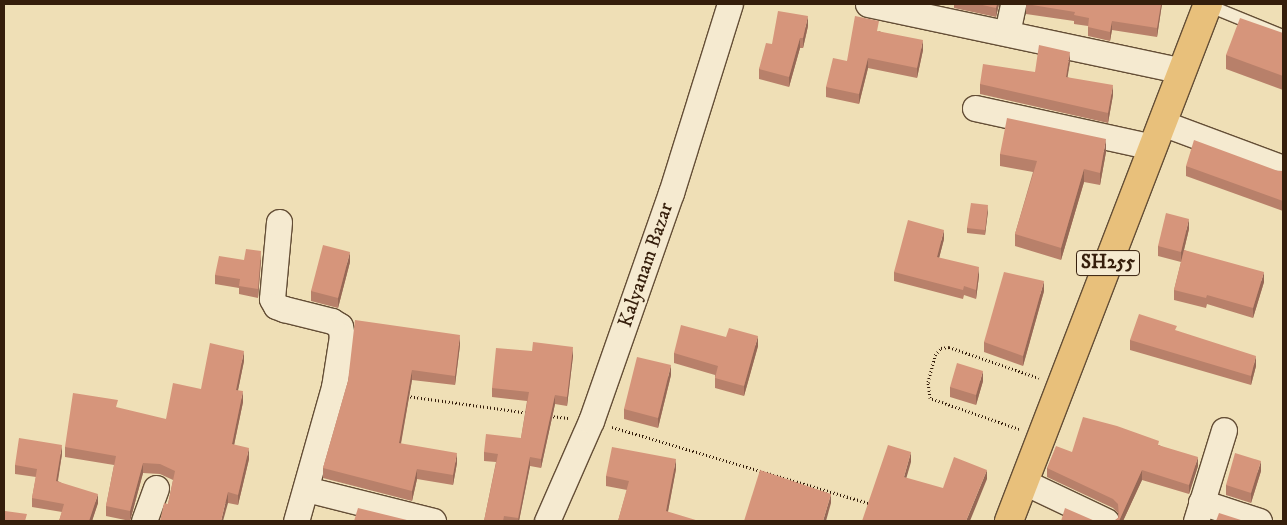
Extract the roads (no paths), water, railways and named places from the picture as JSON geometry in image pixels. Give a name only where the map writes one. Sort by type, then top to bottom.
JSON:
[{"type":"main road","name":"SH255","points":[[1009,521],[1207,5]]},
{"type":"street","name":"Kalyanam Bazar","points":[[546,521],[591,421],[671,193],[730,4]]},
{"type":"street","points":[[868,4],[1182,71]]},
{"type":"street","points":[[1007,33],[1013,4]]},
{"type":"street","points":[[974,108],[1157,135],[1283,168]]},
{"type":"street","points":[[279,222],[272,299],[276,306],[284,309],[332,321],[340,326],[342,336],[334,386],[296,521]]},
{"type":"street","points":[[1224,430],[1198,512],[1259,521]]},
{"type":"street","points":[[1024,482],[1106,521]]},
{"type":"street","points":[[144,521],[156,488]]},
{"type":"street","points":[[306,489],[434,521]]},
{"type":"lane","points":[[1207,5],[1283,36]]}]
